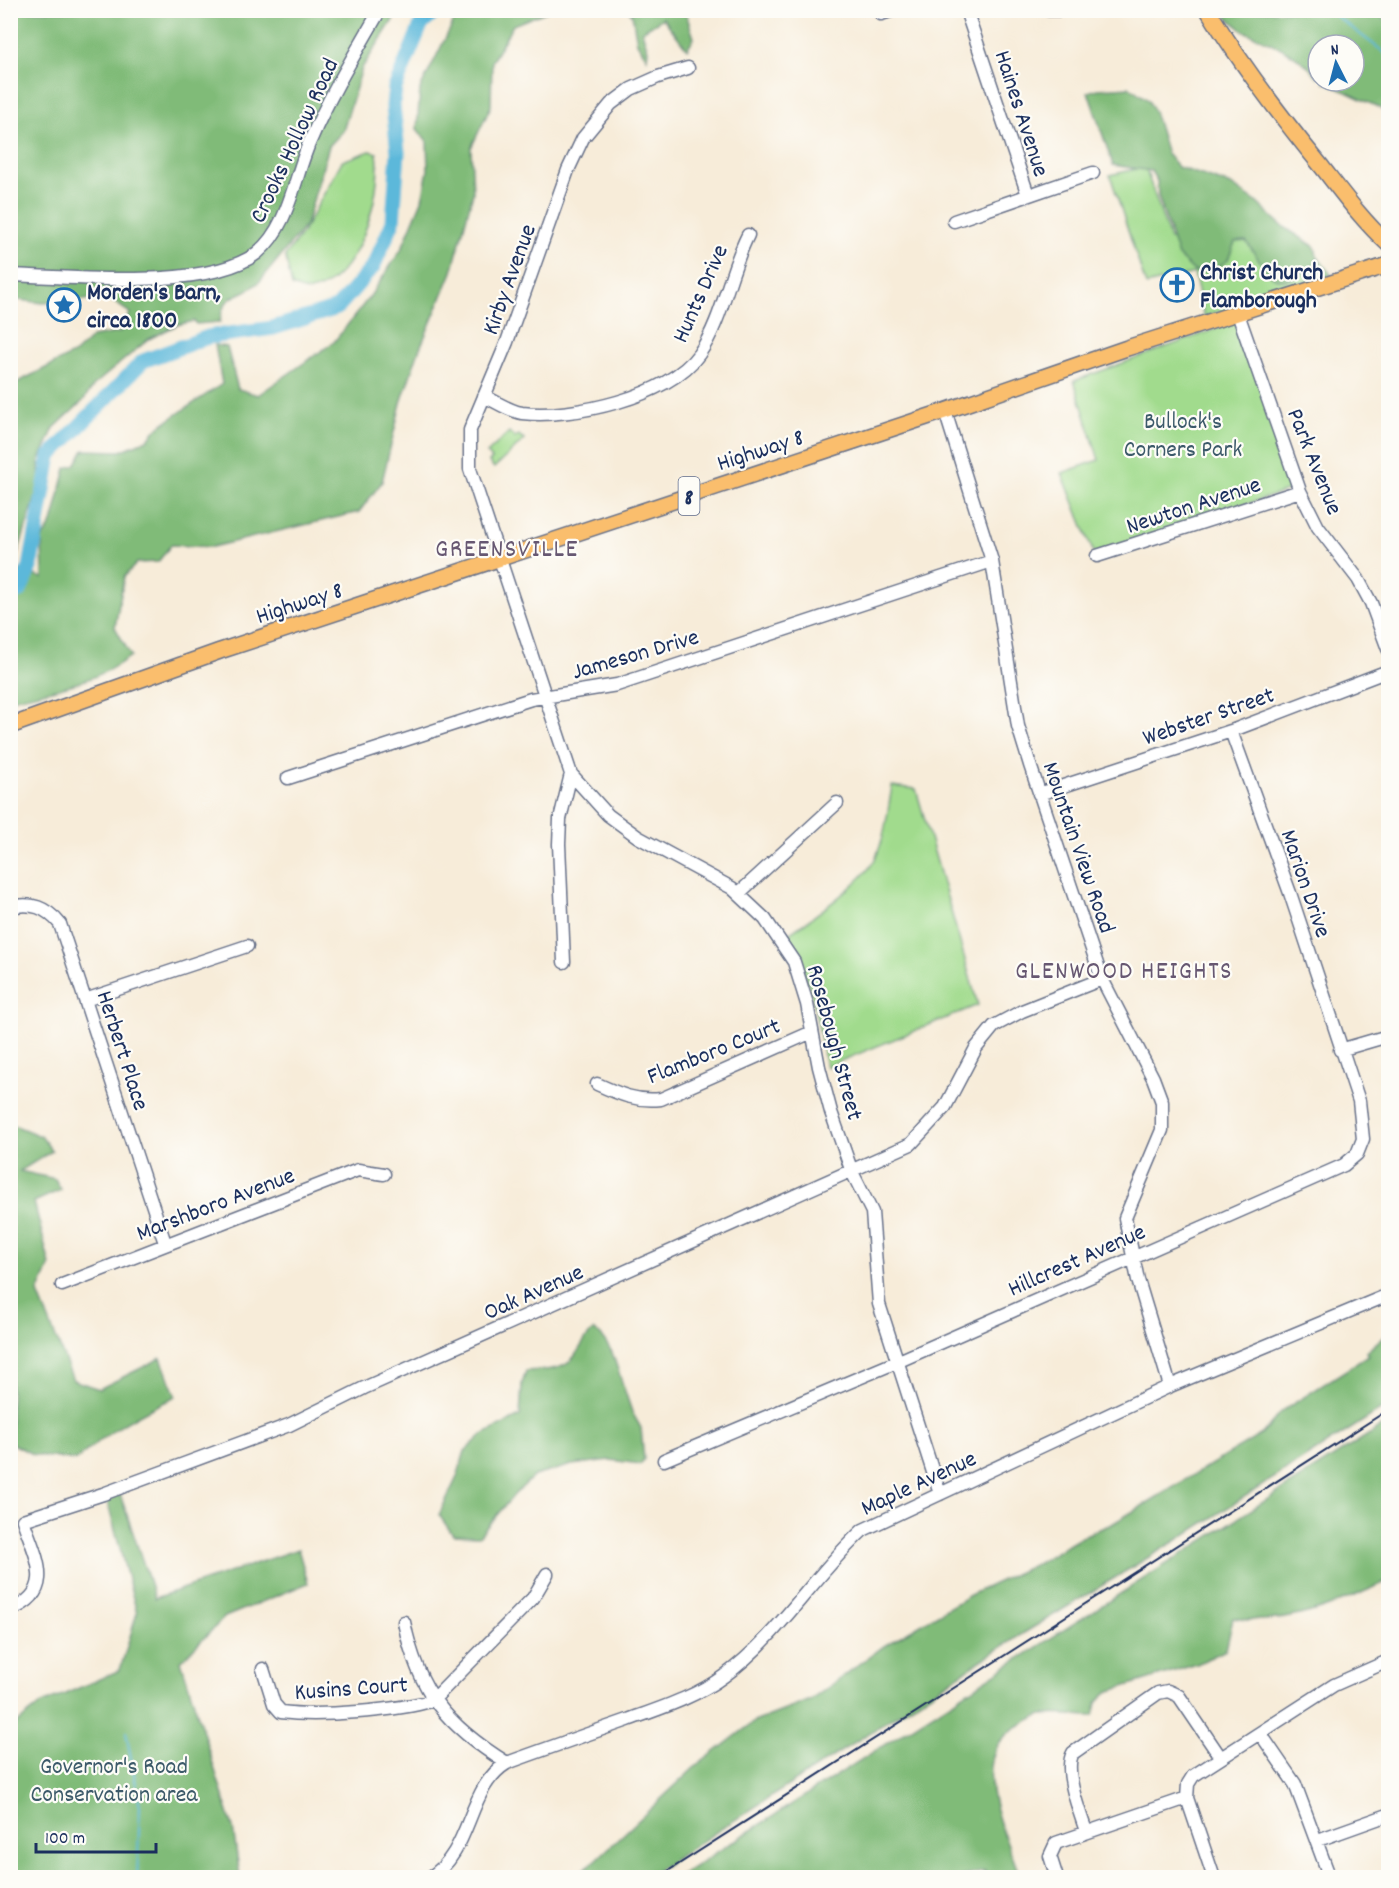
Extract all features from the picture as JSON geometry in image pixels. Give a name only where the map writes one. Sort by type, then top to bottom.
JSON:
[{"type":"main road","points":[[1208,10],[1236,56],[1293,131],[1371,228],[1389,244]]},
{"type":"main road","name":"Highway 8","points":[[10,726],[220,651],[500,560],[1237,311],[1389,264]]},
{"type":"street","name":"Crooks Hollow Road","points":[[10,275],[84,278],[202,274],[234,266],[256,254],[269,240],[282,219],[311,139],[380,10]]},
{"type":"street","name":"Haines Avenue","points":[[966,10],[1028,195]]},
{"type":"street","points":[[1048,10],[1101,10]]},
{"type":"street","name":"Kirby Avenue","points":[[500,560],[470,469],[470,430],[507,342],[568,170],[583,138],[611,104],[631,89],[658,76],[688,68]]},
{"type":"street","points":[[954,221],[1093,173]]},
{"type":"street","name":"Hunts Drive","points":[[484,396],[519,412],[545,414],[578,410],[621,400],[673,379],[699,354],[715,322],[748,235]]},
{"type":"street","name":"Park Avenue","points":[[1237,311],[1300,491],[1317,527],[1358,579],[1371,603],[1389,649]]},
{"type":"street","name":"Mountain View Road","points":[[945,411],[992,561],[1018,726],[1039,794],[1102,979],[1153,1078],[1162,1102],[1162,1130],[1125,1218],[1132,1256],[1170,1386]]},
{"type":"street","name":"Newton Avenue","points":[[1097,556],[1300,491]]},
{"type":"street","name":"Rosebough Street","points":[[500,560],[571,774],[608,815],[638,837],[706,872],[738,894],[765,919],[794,962],[807,1004],[831,1112],[852,1172],[872,1212],[879,1304],[940,1494]]},
{"type":"street","name":"Jameson Drive","points":[[288,778],[531,699],[617,685],[992,561]]},
{"type":"street","name":"Webster Street","points":[[1039,794],[1231,731],[1389,671]]},
{"type":"street","name":"Marion Drive","points":[[1231,731],[1290,892],[1340,1050]]},
{"type":"street","points":[[564,962],[559,844],[560,819],[571,774]]},
{"type":"street","points":[[738,894],[837,803]]},
{"type":"street","name":"Herbert Place","points":[[10,907],[29,904],[42,907],[60,924],[165,1243]]},
{"type":"street","points":[[85,999],[247,946]]},
{"type":"street","name":"Oak Avenue","points":[[10,1610],[27,1604],[38,1590],[41,1576],[23,1520],[103,1494],[289,1425],[364,1388],[911,1144],[945,1107],[976,1048],[994,1026],[1022,1011],[1102,979]]},
{"type":"street","name":"Flamboro Court","points":[[597,1084],[645,1101],[661,1099],[812,1032]]},
{"type":"street","points":[[1340,1050],[1389,1036]]},
{"type":"street","name":"Hillcrest Avenue","points":[[664,1460],[899,1361],[1132,1256],[1344,1165],[1357,1154],[1363,1139],[1362,1118],[1340,1050]]},
{"type":"street","name":"Marshboro Avenue","points":[[62,1284],[358,1170],[384,1174]]},
{"type":"street","name":"Maple Avenue","points":[[429,1878],[441,1870],[464,1835],[493,1771],[507,1762],[701,1691],[748,1655],[842,1550],[863,1530],[1035,1452],[1170,1386],[1389,1295]]},
{"type":"street","points":[[433,1700],[533,1598],[547,1574]]},
{"type":"street","points":[[404,1622],[417,1669],[433,1700],[448,1720],[507,1762]]},
{"type":"street","points":[[1214,1878],[1187,1798],[1188,1784],[1193,1776],[1334,1685],[1389,1661]]},
{"type":"street","name":"Kusins Court","points":[[263,1669],[274,1704],[281,1712],[315,1713],[401,1707],[433,1700]]},
{"type":"street","points":[[1086,1832],[1075,1795],[1070,1759],[1073,1753],[1158,1693],[1168,1691],[1179,1696],[1226,1755]]},
{"type":"street","points":[[1260,1733],[1295,1784],[1318,1840],[1330,1878]]},
{"type":"street","points":[[1057,1878],[1050,1856],[1053,1847],[1061,1840],[1187,1798]]},
{"type":"street","points":[[1318,1840],[1389,1815]]},
{"type":"green space","points":[[11,11],[399,11],[362,68],[343,131],[329,146],[306,225],[261,280],[230,299],[222,311],[220,322],[196,324],[194,321],[177,325],[149,339],[94,385],[83,401],[54,428],[39,462],[40,484],[13,568],[43,578],[42,539],[52,523],[66,468],[75,465],[84,450],[120,451],[147,440],[158,427],[222,384],[215,345],[227,347],[238,389],[258,395],[334,342],[371,295],[401,250],[422,200],[428,170],[427,141],[417,129],[420,89],[459,11],[548,11],[513,25],[492,61],[491,106],[471,148],[473,193],[452,272],[418,353],[401,403],[382,482],[359,512],[212,547],[171,545],[158,562],[137,563],[124,577],[115,627],[131,656],[88,679],[58,689],[11,699],[11,399],[14,397],[16,383],[75,353],[92,337],[120,332],[130,313],[108,298],[43,303],[11,299]]},
{"type":"green space","points":[[629,11],[685,11],[694,38],[687,49],[663,18],[642,31],[648,50],[647,58],[637,43],[632,14]]},
{"type":"green space","points":[[1220,11],[1376,11],[1388,23],[1388,116],[1380,108],[1348,93],[1366,93],[1366,33],[1306,33],[1306,65],[1278,47],[1238,27]]},
{"type":"green space","points":[[1130,87],[1148,100],[1154,111],[1167,154],[1178,167],[1231,185],[1255,201],[1281,225],[1315,247],[1318,261],[1297,277],[1278,279],[1265,268],[1246,241],[1235,242],[1228,260],[1209,273],[1194,271],[1178,256],[1158,196],[1157,181],[1151,171],[1113,165],[1088,92]]},
{"type":"green space","points":[[370,151],[377,153],[376,191],[364,234],[354,255],[342,272],[327,284],[310,291],[292,286],[285,256],[303,232],[342,161]]},
{"type":"green space","points":[[1145,167],[1170,239],[1268,217],[1311,248],[1331,275],[1204,317],[1194,273],[1146,285],[1110,175]]},
{"type":"green space","name":"Bullock's Corners Park","points":[[1237,321],[1296,488],[1094,554],[1062,473],[1099,460],[1074,381]]},
{"type":"green space","points":[[509,432],[515,438],[519,435],[524,440],[494,468],[489,462],[492,459],[487,453]]},
{"type":"green space","points":[[892,786],[916,789],[978,1005],[826,1067],[808,984],[803,968],[786,936],[835,900],[869,869],[875,859],[886,824]]},
{"type":"green space","points":[[11,1124],[41,1136],[52,1151],[20,1171],[55,1179],[61,1190],[34,1202],[50,1265],[38,1293],[73,1380],[99,1389],[161,1358],[176,1397],[123,1424],[76,1460],[34,1455],[11,1443]]},
{"type":"green space","points":[[594,1330],[601,1335],[612,1352],[632,1412],[641,1428],[644,1460],[640,1464],[610,1460],[572,1465],[534,1476],[514,1495],[479,1536],[453,1535],[439,1515],[457,1477],[465,1451],[482,1435],[520,1416],[522,1384],[526,1371],[564,1366],[575,1356]]},
{"type":"green space","points":[[1388,1333],[1388,1405],[1177,1540],[1019,1636],[647,1877],[573,1877],[596,1860],[695,1767],[754,1722],[811,1700],[884,1646],[970,1595],[1038,1563],[1085,1535],[1112,1524],[1262,1434],[1282,1411],[1368,1356],[1366,1352]]},
{"type":"green space","points":[[1388,1422],[1388,1581],[1312,1612],[1273,1620],[1233,1618],[1226,1650],[1197,1664],[1107,1692],[1097,1703],[1094,1716],[1055,1714],[1040,1716],[1022,1724],[1004,1737],[994,1754],[991,1773],[993,1794],[998,1816],[1020,1877],[984,1877],[985,1871],[958,1878],[678,1877]]},
{"type":"green space","name":"Governor's Road Conservation area","points":[[118,1488],[155,1598],[298,1549],[308,1583],[225,1617],[181,1661],[233,1828],[240,1877],[11,1878],[11,1728],[40,1705],[120,1670],[137,1613],[105,1493]]},
{"type":"waterway","points":[[10,594],[20,591],[30,567],[50,456],[143,361],[208,337],[273,328],[337,308],[373,267],[393,222],[398,152],[393,106],[395,88],[421,25],[437,10]]},
{"type":"waterway","points":[[1328,10],[1385,53],[1388,61]]},
{"type":"waterway","points":[[126,1732],[140,1806],[137,1878]]},
{"type":"railway","points":[[657,1878],[1388,1410]]},
{"type":"place","name":"Christ Church Flamborough","points":[[1177,285]]},
{"type":"place","name":"Morden's Barn, circa 1800","points":[[64,305]]},
{"type":"district","name":"GREENSVILLE","points":[[507,547]]},
{"type":"district","name":"GLENWOOD HEIGHTS","points":[[1124,969]]}]
